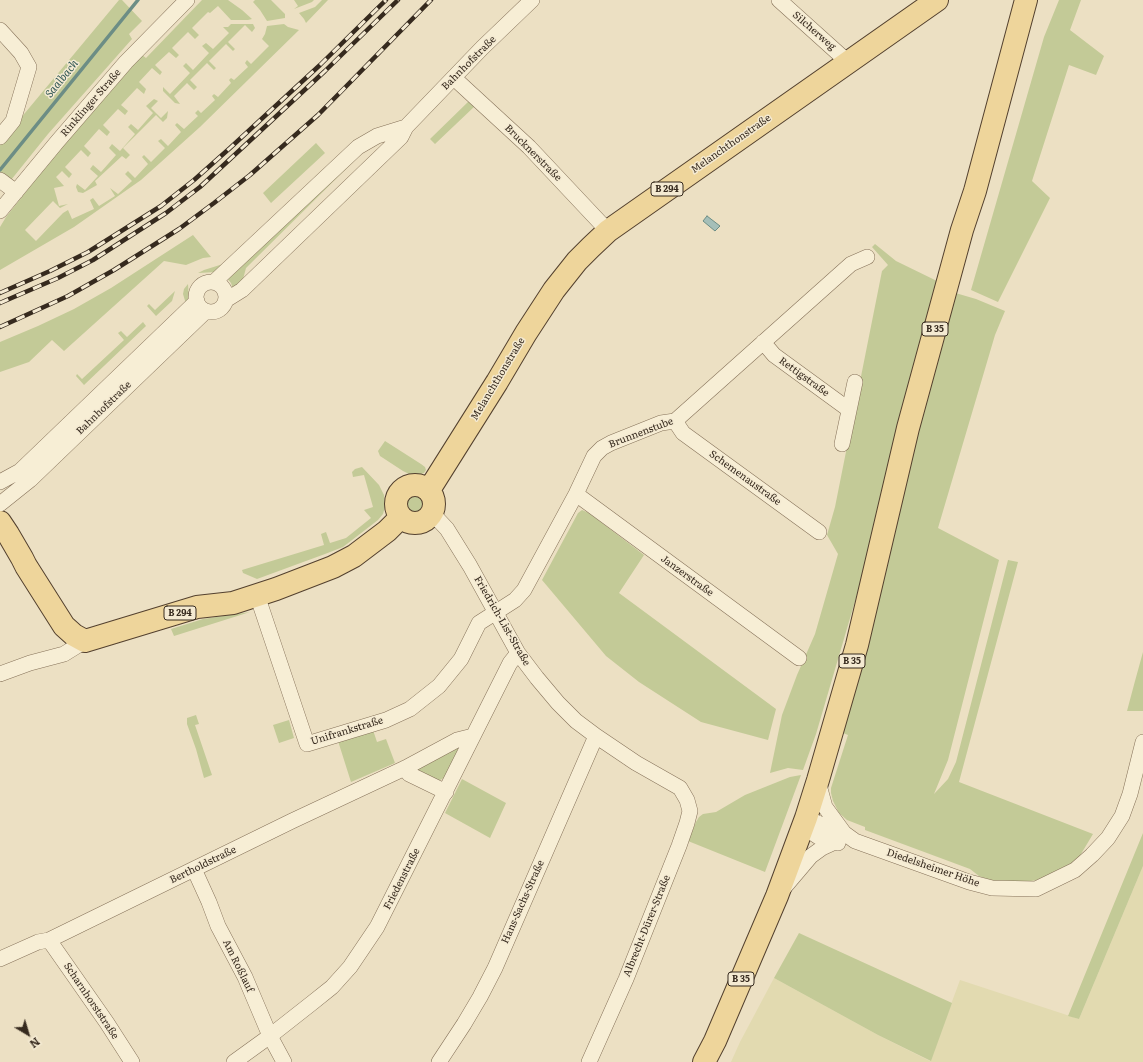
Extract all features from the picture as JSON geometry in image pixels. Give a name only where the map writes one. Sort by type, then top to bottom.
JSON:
[{"type":"main road","name":"Melanchthonstraße","points":[[429,490],[554,290],[577,261],[608,231],[937,0]]},
{"type":"main road","points":[[1010,0],[1018,28]]},
{"type":"main road","name":"B 35","points":[[704,1062],[715,1041],[777,896],[819,782],[857,645],[910,420],[1026,0]]},
{"type":"main road","points":[[419,485],[429,490],[432,495],[434,507],[432,513],[423,521],[412,523],[401,517],[396,506],[396,499],[403,488],[419,485]]},
{"type":"main road","name":"B 294","points":[[85,640],[197,608],[233,603],[257,596],[333,568],[354,556],[387,531],[401,517]]},
{"type":"main road","points":[[0,522],[64,626],[74,636],[85,640]]},
{"type":"main road","points":[[0,543],[17,561],[26,566]]},
{"type":"street","name":"Rinklinger Straße","points":[[0,211],[7,185],[57,142],[126,62],[187,0]]},
{"type":"street","name":"Bahnhofstraße","points":[[226,300],[242,290],[401,137],[406,127],[532,0]]},
{"type":"street","name":"Silcherweg","points":[[779,0],[849,62]]},
{"type":"street","points":[[0,30],[21,54],[29,67],[13,121],[0,137]]},
{"type":"street","name":"Brucknerstraße","points":[[454,78],[529,147],[608,231]]},
{"type":"street","name":"Bahnhofstraße","points":[[214,282],[358,147],[377,136],[406,127]]},
{"type":"street","points":[[358,147],[364,147],[369,150],[372,155],[372,164]]},
{"type":"street","name":"Brunnenstube","points":[[496,613],[515,600],[524,590],[576,494],[594,456],[602,448],[661,423],[675,421],[851,264],[866,257]]},
{"type":"street","points":[[209,282],[219,283],[225,290],[226,300],[224,305],[216,311],[202,306],[197,291],[200,286],[209,282]]},
{"type":"street","name":"Bahnhofstraße","points":[[0,482],[20,471],[202,306]]},
{"type":"street","name":"Bahnhofstraße","points":[[0,504],[30,480],[202,306]]},
{"type":"street","name":"Rettigstraße","points":[[763,342],[774,355],[848,409]]},
{"type":"street","points":[[842,444],[848,409],[855,382]]},
{"type":"street","name":"Schemenaustraße","points":[[675,421],[683,433],[819,532]]},
{"type":"street","name":"Janzerstraße","points":[[576,494],[799,658]]},
{"type":"street","name":"Friedrich-List-Straße","points":[[432,513],[447,529],[470,566],[518,653],[558,703],[576,721],[596,736],[636,763],[680,788]]},
{"type":"street","name":"Unifrankstraße","points":[[257,596],[306,744],[386,720],[410,709],[439,686],[461,659],[479,622],[496,613]]},
{"type":"street","points":[[0,674],[30,663],[64,654],[85,640]]},
{"type":"street","name":"Friedenstraße","points":[[234,1062],[270,1036],[332,987],[350,967],[377,927],[510,663],[518,653]]},
{"type":"street","name":"Bertholdstraße","points":[[0,959],[38,942],[49,940],[405,768],[457,740],[473,736]]},
{"type":"street","name":"Hans-Sachs-Straße","points":[[439,1062],[472,1011],[495,968],[596,736]]},
{"type":"street","name":"Diedelsheimer Höhe","points":[[805,822],[827,827],[845,839],[969,882],[992,888],[1036,889],[1075,870],[1108,838],[1122,816],[1130,794],[1143,742]]},
{"type":"street","points":[[405,768],[409,774],[446,792]]},
{"type":"street","points":[[777,896],[799,872],[810,856],[822,848],[845,839],[825,807],[819,782]]},
{"type":"street","name":"Albrecht-Dürer-Straße","points":[[589,1062],[643,938],[687,823],[690,811],[687,800],[680,788]]},
{"type":"street","name":"Am Roßlauf","points":[[194,869],[218,926],[245,977],[270,1036],[284,1062]]},
{"type":"street","name":"Scharnhorststraße","points":[[49,940],[107,1023],[132,1062]]},
{"type":"shaded area","points":[[1143,866],[1143,1062],[731,1062],[774,978],[878,1035],[930,1061],[960,980],[1079,1019]]},
{"type":"green space","points":[[119,0],[122,0],[142,21],[129,34],[132,39],[48,134],[11,180],[0,184],[0,143]]},
{"type":"green space","points":[[202,0],[228,0],[252,19],[231,20],[218,6],[210,13],[208,12],[192,28],[199,35],[195,39],[188,32],[172,48],[179,55],[176,58],[169,52],[155,65],[162,72],[160,75],[152,68],[139,82],[146,89],[144,94],[137,88],[121,105],[128,111],[125,115],[118,109],[103,125],[110,132],[107,136],[99,129],[84,146],[91,153],[88,157],[81,150],[65,167],[72,174],[69,178],[62,171],[56,177],[64,186],[54,188],[59,206],[68,204],[60,208],[53,201],[25,230],[36,241],[63,213],[68,210],[72,219],[94,209],[90,200],[93,198],[99,206],[115,196],[110,188],[118,194],[132,181],[125,174],[128,171],[135,178],[148,164],[142,157],[144,155],[151,162],[165,148],[158,141],[161,139],[168,146],[181,132],[175,125],[177,123],[184,129],[198,116],[195,113],[198,110],[201,113],[215,100],[212,96],[214,94],[218,97],[231,83],[229,80],[231,78],[234,80],[248,67],[245,63],[247,60],[251,64],[269,46],[262,39],[267,26],[284,24],[288,27],[299,30],[200,127],[141,180],[74,227],[0,270],[0,227],[6,217],[62,146],[142,55],[146,58]]},
{"type":"green space","points":[[255,0],[271,0],[285,14],[285,18],[267,21],[253,2]]},
{"type":"green space","points":[[294,0],[314,0],[294,9],[298,6]]},
{"type":"green space","points":[[322,0],[328,0],[306,23],[299,13],[315,7]]},
{"type":"green space","points":[[1059,0],[1081,0],[1070,30],[1104,56],[1096,75],[1069,65],[1032,181],[1050,198],[998,302],[971,290],[1044,37]]},
{"type":"green space","points":[[231,24],[253,24],[255,28],[252,32],[245,25],[228,42],[235,49],[233,51],[226,44],[209,61],[216,68],[214,70],[207,63],[190,80],[197,87],[194,90],[187,83],[174,96],[180,104],[175,103],[163,91],[163,87],[170,94],[190,73],[183,66],[186,63],[193,70],[209,53],[202,46],[206,43],[213,49],[229,33],[223,27],[228,27]]},
{"type":"green space","points":[[154,99],[158,101],[151,108],[161,118],[168,111],[167,118],[163,122],[156,115],[123,148],[130,155],[126,159],[122,156],[95,181],[97,185],[83,193],[78,192],[76,187],[77,184],[85,190],[98,176],[90,169],[93,165],[101,172],[116,155],[109,148],[112,144],[120,151],[135,134],[128,127],[131,124],[138,130],[153,113],[146,106]]},
{"type":"green space","points":[[469,101],[475,106],[435,144],[430,139]]},
{"type":"green space","points":[[316,143],[325,153],[271,203],[263,193]]},
{"type":"green space","points":[[351,158],[354,161],[246,268],[242,283],[234,292],[231,283],[226,277]]},
{"type":"green space","points":[[193,235],[211,257],[203,258],[186,265],[164,261],[64,351],[52,340],[29,362],[0,372],[0,342],[74,309],[111,288]]},
{"type":"green space","points":[[875,244],[896,261],[937,281],[863,574],[816,734],[803,770],[788,768],[770,773],[782,715],[797,675],[815,634],[838,554],[827,535],[835,507],[882,271],[888,265],[872,247]]},
{"type":"green space","points":[[223,264],[216,272],[198,273],[204,270]]},
{"type":"green space","points":[[188,284],[189,300],[186,304],[183,294],[184,289]]},
{"type":"green space","points":[[175,291],[172,301],[156,316],[147,306],[149,304],[155,310]]},
{"type":"green space","points":[[952,292],[976,299],[1005,311],[995,335],[938,528],[999,560],[948,760],[934,794],[948,779],[956,762],[1008,560],[1018,562],[959,782],[1093,834],[1078,859],[1068,866],[1037,880],[1019,883],[992,881],[979,876],[970,869],[865,830],[865,827],[847,820],[839,813],[831,793],[831,788],[848,735],[843,733],[874,622],[882,581]]},
{"type":"green space","points":[[143,322],[146,326],[84,385],[76,376],[77,374],[82,379],[124,340],[118,333],[121,331],[127,337]]},
{"type":"green space","points":[[385,441],[425,467],[426,470],[424,473],[411,475],[380,456],[378,451]]},
{"type":"green space","points":[[362,467],[379,485],[384,495],[385,507],[383,514],[378,520],[343,547],[257,579],[243,573],[242,570],[324,545],[321,534],[326,532],[330,543],[346,538],[371,518],[364,510],[373,507],[364,475],[353,477],[352,472],[355,469]]},
{"type":"green space","points":[[412,496],[418,496],[423,501],[421,510],[418,512],[412,512],[407,507],[407,501]]},
{"type":"green space","points":[[582,510],[589,513],[644,555],[619,593],[776,709],[768,740],[701,722],[639,682],[606,656],[542,580],[578,513]]},
{"type":"green space","points":[[250,612],[174,636],[171,629],[203,619]]},
{"type":"green space","points":[[1143,652],[1143,711],[1127,711],[1135,681]]},
{"type":"green space","points":[[196,715],[199,724],[195,725],[212,775],[204,778],[187,724],[187,718]]},
{"type":"green space","points":[[289,720],[294,738],[279,743],[273,725]]},
{"type":"green space","points":[[373,730],[377,742],[386,739],[395,763],[351,782],[338,741]]},
{"type":"green space","points":[[460,746],[444,778],[436,781],[416,772],[416,766]]},
{"type":"green space","points":[[801,775],[765,872],[688,841],[696,822],[703,814],[716,812],[745,795],[790,777]]},
{"type":"green space","points":[[462,779],[506,803],[490,838],[445,813]]},
{"type":"green space","points":[[1143,833],[1143,866],[1079,1019],[1068,1016]]},
{"type":"green space","points":[[799,933],[952,1003],[931,1061],[878,1035],[774,978]]},
{"type":"water","points":[[707,216],[720,226],[715,231],[703,221]]},
{"type":"waterway","name":"Saalbach","points":[[0,170],[138,0]]},
{"type":"railway","points":[[0,293],[88,252],[161,206],[194,180],[230,148],[320,65],[386,0]]},
{"type":"railway","points":[[0,303],[58,278],[93,260],[166,213],[200,187],[325,71],[398,0]]},
{"type":"railway","points":[[0,327],[68,296],[114,270],[179,229],[214,203],[250,175],[318,115],[431,0]]}]
